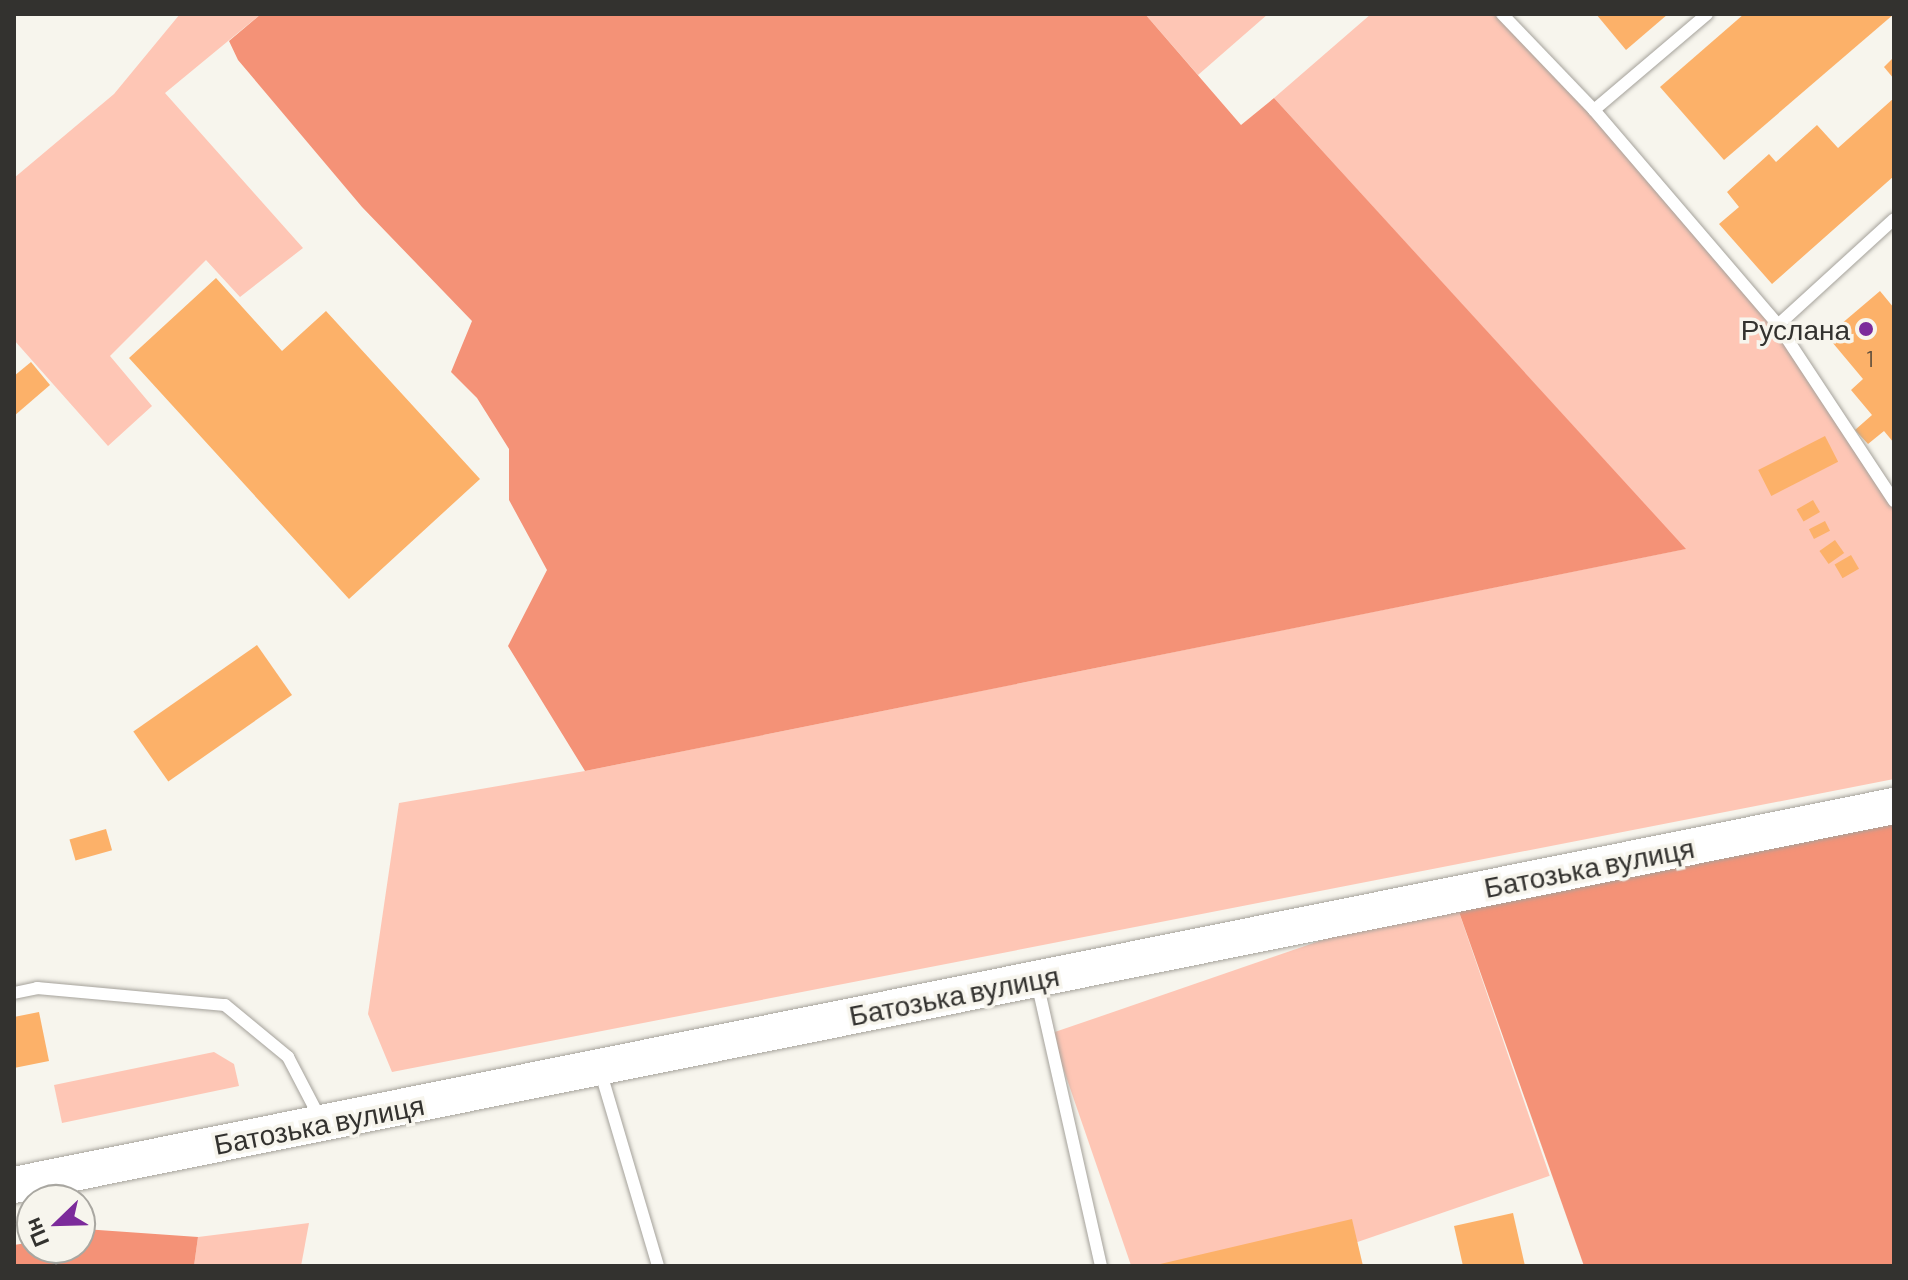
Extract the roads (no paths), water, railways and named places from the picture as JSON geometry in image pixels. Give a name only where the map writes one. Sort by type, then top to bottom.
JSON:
[{"type":"street","name":"Батозька вулиця","points":[[14,1185],[1894,806]]},
{"type":"lane","points":[[1502,14],[1594,110],[1778,325],[1894,501]]},
{"type":"lane","points":[[1594,110],[1707,14]]},
{"type":"lane","points":[[1778,325],[1894,219]]},
{"type":"lane","points":[[1036,979],[1101,1266]]},
{"type":"lane","points":[[14,993],[37,988],[225,1005],[288,1057],[323,1123]]},
{"type":"lane","points":[[599,1067],[658,1266]]},
{"type":"place","name":"Руслана","points":[[1866,329]]}]
